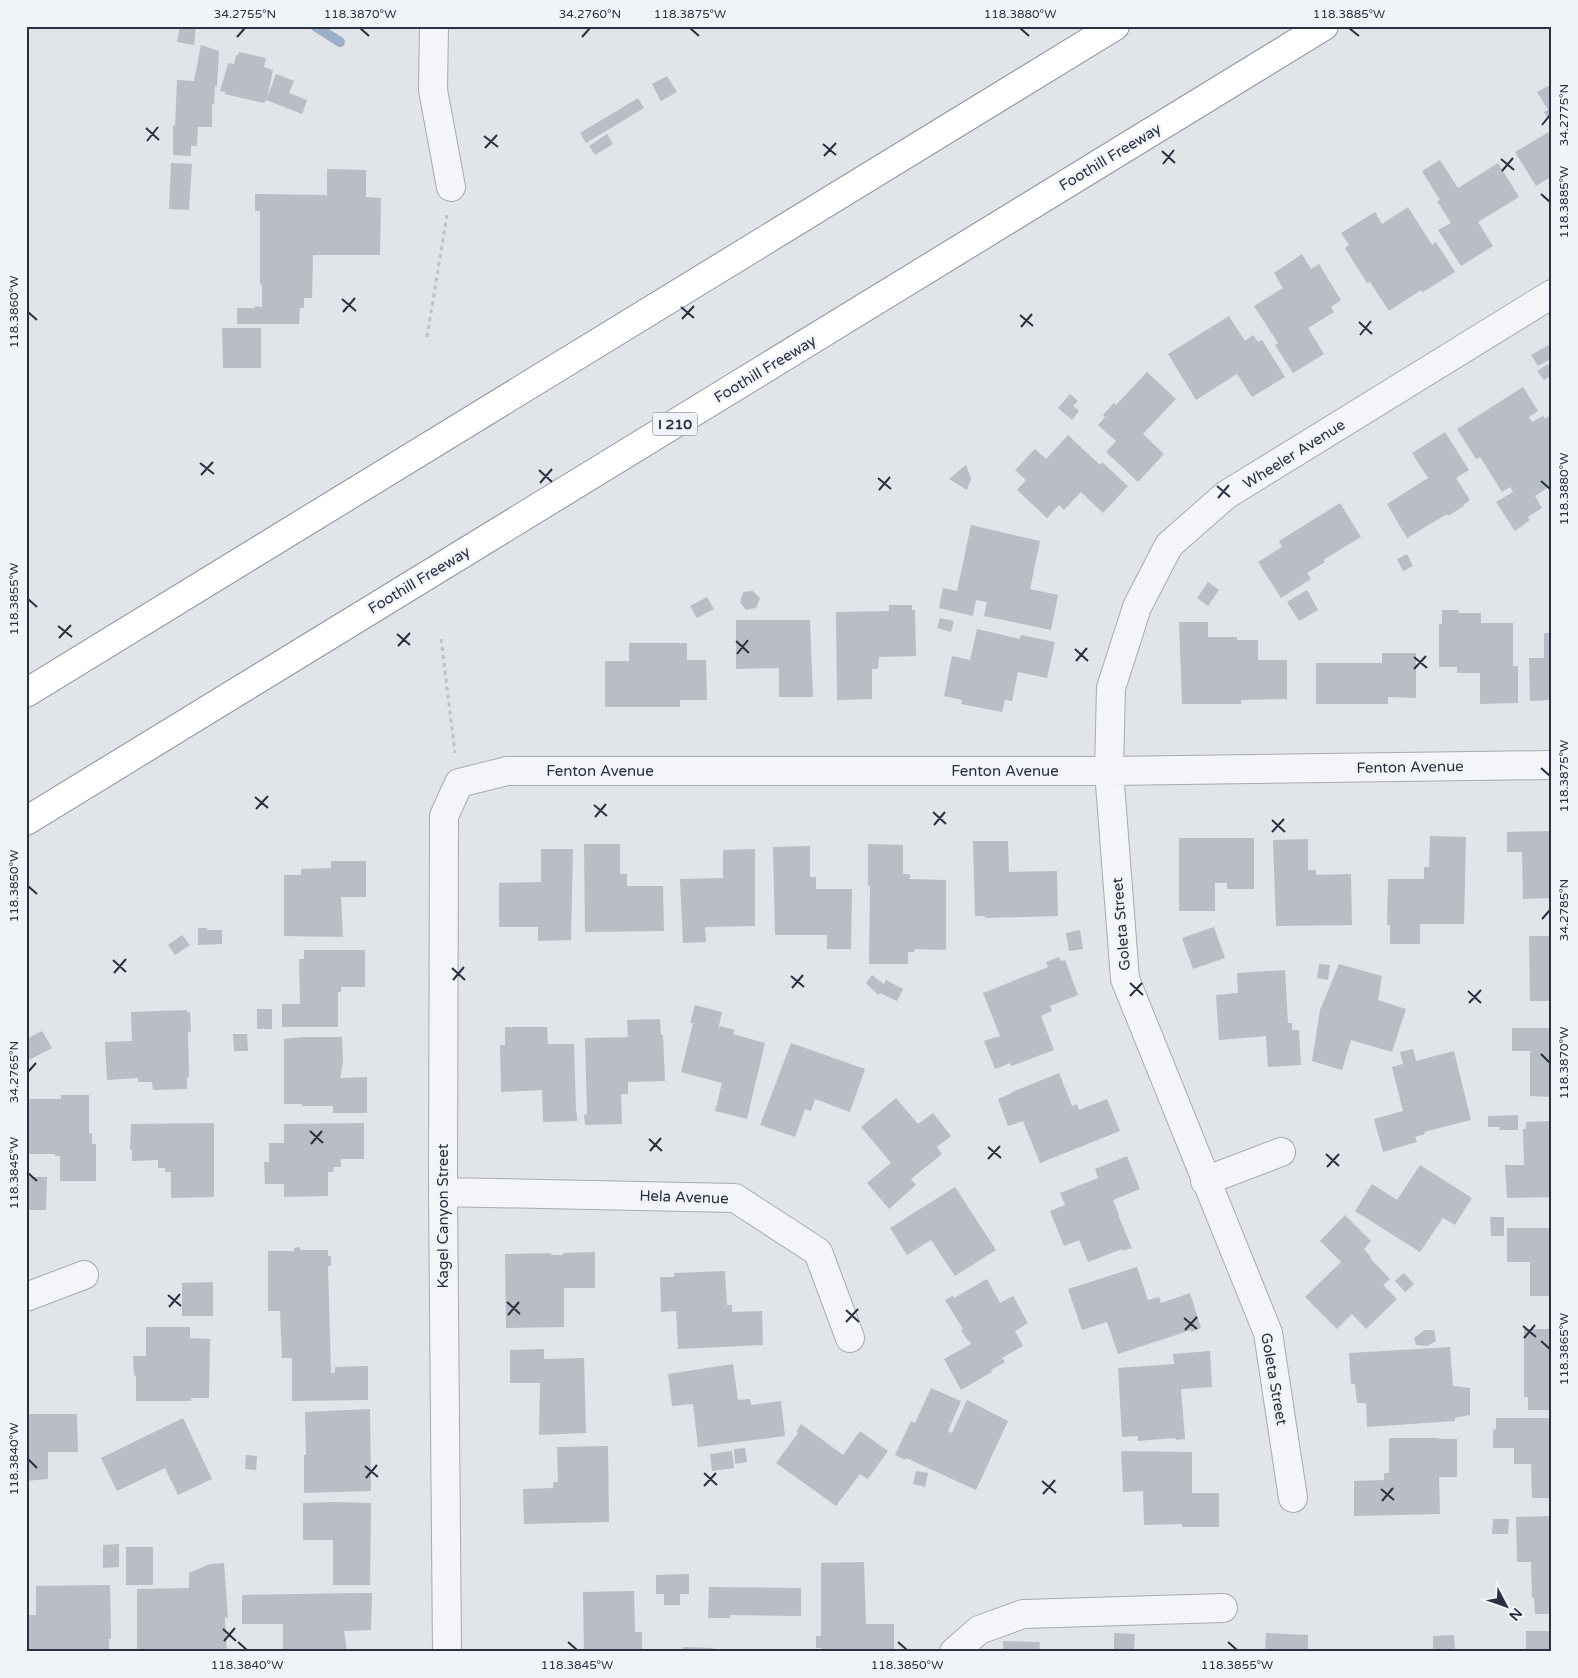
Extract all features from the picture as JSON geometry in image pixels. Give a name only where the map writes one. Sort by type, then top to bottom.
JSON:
[{"type":"highway","points":[[26,692],[1115,26]]},
{"type":"highway","name":"Foothill Freeway","points":[[26,821],[1324,26]]},
{"type":"highway","points":[[26,677],[65,669]]},
{"type":"street","points":[[434,26],[433,90],[451,187]]},
{"type":"street","name":"Wheeler Avenue","points":[[1108,771],[1112,688],[1137,607],[1169,545],[1226,496],[1552,294]]},
{"type":"street","name":"Fenton Avenue","points":[[459,783],[507,771],[1108,771],[1552,765]]},
{"type":"street","name":"Goleta Street","points":[[1108,771],[1125,979],[1268,1333],[1293,1498]]},
{"type":"street","name":"Kagel Canyon Street","points":[[447,1652],[443,1192],[444,816],[459,783]]},
{"type":"street","points":[[1205,1181],[1281,1152]]},
{"type":"street","name":"Hela Avenue","points":[[443,1192],[735,1198],[818,1252],[850,1338]]},
{"type":"street","points":[[26,1297],[84,1275]]},
{"type":"street","points":[[954,1652],[979,1630],[1022,1614],[1223,1608]]},
{"type":"path","points":[[427,337],[451,187]]},
{"type":"path","points":[[441,639],[459,783]]},
{"type":"building","points":[[180,26],[196,26],[194,45],[177,42]]},
{"type":"building","points":[[201,45],[219,51],[217,86],[215,86],[214,104],[212,104],[212,127],[198,127],[197,146],[191,146],[191,156],[173,155],[173,125],[175,126],[177,80],[194,81]]},
{"type":"building","points":[[239,52],[266,58],[264,67],[273,70],[267,98],[276,74],[294,81],[289,93],[307,100],[302,114],[266,100],[264,103],[225,94],[225,92],[220,91],[228,63],[234,64],[236,55]]},
{"type":"building","points":[[667,76],[677,92],[661,101],[652,84]]},
{"type":"building","points":[[1550,85],[1552,88],[1552,124],[1544,112],[1548,110],[1537,92]]},
{"type":"building","points":[[638,98],[644,108],[586,143],[580,133]]},
{"type":"building","points":[[1552,130],[1552,176],[1536,186],[1515,152]]},
{"type":"building","points":[[607,134],[613,144],[595,155],[589,146]]},
{"type":"building","points":[[1440,160],[1458,188],[1498,163],[1519,197],[1478,222],[1493,246],[1461,266],[1438,230],[1451,223],[1437,201],[1440,200],[1422,171]]},
{"type":"building","points":[[171,163],[192,164],[189,210],[169,209]]},
{"type":"building","points":[[327,169],[366,170],[366,197],[381,198],[380,255],[313,255],[312,298],[304,298],[304,308],[300,308],[299,324],[237,324],[237,308],[262,307],[262,284],[260,285],[260,211],[255,211],[255,194],[327,195]]},
{"type":"building","points":[[1408,207],[1432,245],[1436,242],[1455,272],[1423,292],[1421,290],[1389,311],[1370,282],[1367,283],[1345,248],[1349,245],[1341,233],[1375,212],[1382,224]]},
{"type":"building","points":[[1302,254],[1311,269],[1319,264],[1341,300],[1331,307],[1334,312],[1308,328],[1324,354],[1293,373],[1275,345],[1278,343],[1254,306],[1283,288],[1274,273]]},
{"type":"building","points":[[1229,316],[1245,341],[1253,335],[1258,342],[1262,340],[1285,377],[1252,397],[1237,374],[1196,400],[1168,354]]},
{"type":"building","points":[[222,328],[261,328],[261,368],[223,368]]},
{"type":"building","points":[[1552,343],[1552,358],[1538,366],[1531,355]]},
{"type":"building","points":[[1548,364],[1552,369],[1552,375],[1544,380],[1537,371]]},
{"type":"building","points":[[1147,372],[1176,399],[1143,434],[1164,454],[1138,482],[1106,452],[1116,441],[1098,425],[1105,417],[1103,415],[1114,403],[1116,405]]},
{"type":"building","points":[[1523,387],[1538,411],[1529,417],[1532,422],[1543,416],[1545,419],[1552,414],[1552,485],[1535,496],[1542,508],[1528,517],[1530,520],[1515,531],[1496,502],[1513,492],[1510,487],[1502,492],[1480,457],[1476,459],[1457,429]]},
{"type":"building","points":[[1070,394],[1078,401],[1073,406],[1079,411],[1072,420],[1058,408]]},
{"type":"building","points":[[1445,432],[1469,470],[1456,478],[1470,500],[1448,516],[1447,514],[1407,538],[1387,504],[1428,478],[1412,453]]},
{"type":"building","points":[[1068,435],[1100,465],[1102,462],[1128,486],[1103,513],[1081,492],[1064,510],[1059,505],[1047,518],[1017,490],[1026,480],[1015,470],[1035,449],[1046,459]]},
{"type":"building","points":[[966,465],[971,479],[967,490],[949,479]]},
{"type":"building","points":[[1340,503],[1361,537],[1323,560],[1325,562],[1307,573],[1311,579],[1281,598],[1258,562],[1282,547],[1279,541]]},
{"type":"building","points":[[971,525],[1040,541],[1030,589],[1058,595],[1051,630],[984,616],[987,602],[976,600],[973,616],[939,608],[943,588],[957,591]]},
{"type":"building","points":[[1407,554],[1413,566],[1403,571],[1397,559]]},
{"type":"building","points":[[1208,582],[1219,590],[1208,606],[1197,598]]},
{"type":"building","points":[[1307,590],[1318,610],[1299,621],[1287,602]]},
{"type":"building","points":[[753,591],[760,598],[756,608],[746,610],[740,602],[743,592]]},
{"type":"building","points":[[707,597],[714,609],[697,618],[690,606]]},
{"type":"building","points":[[889,605],[912,605],[912,610],[915,610],[916,656],[879,657],[878,669],[872,669],[872,699],[837,700],[836,612],[889,611]]},
{"type":"building","points":[[1442,610],[1458,610],[1459,613],[1481,613],[1481,623],[1513,623],[1513,666],[1518,666],[1518,703],[1480,704],[1480,673],[1457,673],[1457,667],[1439,667],[1439,624],[1442,624]]},
{"type":"building","points":[[940,618],[954,621],[951,632],[937,628]]},
{"type":"building","points":[[736,620],[810,620],[813,697],[779,697],[779,668],[736,669]]},
{"type":"building","points":[[1179,622],[1208,622],[1208,637],[1237,637],[1237,640],[1258,640],[1258,660],[1287,660],[1287,699],[1241,700],[1241,704],[1182,704]]},
{"type":"building","points":[[977,629],[1020,639],[1021,635],[1055,642],[1047,678],[1018,672],[1012,701],[1005,700],[1002,712],[961,704],[962,700],[944,696],[952,656],[970,660]]},
{"type":"building","points":[[1544,633],[1552,633],[1552,700],[1530,701],[1529,658],[1544,658]]},
{"type":"building","points":[[629,643],[687,643],[687,660],[706,660],[707,700],[680,700],[680,707],[605,707],[605,661],[629,661]]},
{"type":"building","points":[[1382,653],[1416,653],[1416,698],[1388,697],[1388,704],[1316,704],[1316,663],[1382,663]]},
{"type":"building","points":[[1552,831],[1552,898],[1523,899],[1522,852],[1507,852],[1507,832]]},
{"type":"building","points":[[1430,836],[1466,837],[1464,924],[1420,924],[1420,944],[1390,944],[1390,925],[1387,925],[1388,879],[1424,879],[1424,867],[1429,867]]},
{"type":"building","points":[[1179,838],[1254,838],[1254,889],[1227,889],[1227,883],[1215,883],[1215,911],[1179,911]]},
{"type":"building","points":[[1308,839],[1308,870],[1316,870],[1316,875],[1351,874],[1352,925],[1276,926],[1273,840]]},
{"type":"building","points":[[973,841],[1008,841],[1009,872],[1057,871],[1058,916],[985,918],[985,916],[975,916]]},
{"type":"building","points":[[584,844],[620,844],[620,874],[627,874],[627,886],[663,886],[664,931],[585,932]]},
{"type":"building","points":[[868,844],[903,845],[903,874],[910,874],[910,879],[946,880],[946,950],[915,949],[914,952],[908,952],[908,964],[869,964],[870,886],[868,886]]},
{"type":"building","points":[[810,846],[810,877],[816,877],[816,889],[852,889],[851,949],[827,949],[827,935],[775,935],[773,847]]},
{"type":"building","points":[[541,849],[573,849],[571,940],[538,941],[538,927],[499,927],[499,883],[541,882]]},
{"type":"building","points":[[755,849],[755,926],[705,927],[706,942],[683,943],[680,879],[723,878],[723,850]]},
{"type":"building","points":[[331,861],[366,861],[366,897],[341,897],[343,937],[284,936],[284,875],[301,875],[301,869],[331,868]]},
{"type":"building","points":[[1214,927],[1225,958],[1193,969],[1182,938]]},
{"type":"building","points":[[198,928],[222,930],[222,944],[198,945]]},
{"type":"building","points":[[1080,930],[1083,949],[1069,951],[1066,933]]},
{"type":"building","points":[[182,935],[190,945],[175,955],[168,945]]},
{"type":"building","points":[[1529,936],[1552,936],[1552,1001],[1530,1001]]},
{"type":"building","points":[[304,950],[365,950],[365,987],[341,987],[341,992],[338,992],[338,1027],[282,1027],[282,1004],[300,1004],[299,959],[304,959]]},
{"type":"building","points":[[1059,957],[1061,961],[1065,960],[1078,995],[1050,1006],[1052,1011],[1041,1016],[1054,1050],[1011,1066],[1010,1063],[995,1069],[984,1041],[1000,1036],[983,993],[1048,967],[1046,962]]},
{"type":"building","points":[[1319,964],[1330,965],[1328,980],[1317,978]]},
{"type":"building","points":[[1339,964],[1382,976],[1378,1000],[1406,1009],[1392,1052],[1351,1040],[1342,1070],[1312,1061],[1320,1010]]},
{"type":"building","points":[[1285,970],[1288,1023],[1292,1023],[1292,1030],[1299,1030],[1301,1065],[1268,1067],[1266,1036],[1219,1040],[1216,995],[1238,993],[1237,973]]},
{"type":"building","points":[[872,975],[884,984],[886,980],[903,989],[897,1001],[880,993],[878,995],[866,983]]},
{"type":"building","points":[[695,1005],[722,1012],[718,1030],[720,1026],[735,1030],[733,1034],[765,1043],[747,1119],[715,1111],[722,1083],[681,1072],[693,1023],[690,1023]]},
{"type":"building","points":[[257,1009],[272,1009],[272,1029],[257,1029]]},
{"type":"building","points":[[187,1010],[187,1012],[190,1012],[191,1032],[188,1032],[189,1076],[187,1079],[187,1089],[153,1090],[152,1082],[138,1082],[138,1078],[107,1080],[105,1042],[132,1041],[131,1012]]},
{"type":"building","points":[[660,1019],[661,1035],[663,1035],[665,1081],[628,1082],[628,1094],[621,1094],[622,1124],[585,1125],[584,1115],[587,1114],[585,1038],[628,1037],[627,1020]]},
{"type":"building","points":[[505,1027],[547,1027],[548,1044],[574,1044],[577,1121],[543,1122],[542,1090],[501,1092],[500,1045],[505,1045]]},
{"type":"building","points":[[1512,1028],[1552,1028],[1552,1097],[1530,1096],[1530,1051],[1512,1051]]},
{"type":"building","points":[[42,1031],[52,1048],[29,1060],[26,1055],[26,1039]]},
{"type":"building","points":[[233,1034],[247,1034],[248,1051],[234,1051]]},
{"type":"building","points":[[342,1037],[343,1061],[340,1078],[367,1077],[367,1113],[333,1113],[333,1106],[284,1104],[284,1039]]},
{"type":"building","points":[[791,1043],[865,1069],[850,1112],[815,1099],[811,1111],[805,1109],[795,1137],[760,1125]]},
{"type":"building","points":[[1413,1049],[1416,1061],[1454,1051],[1471,1120],[1424,1132],[1425,1134],[1415,1137],[1417,1142],[1383,1152],[1374,1119],[1403,1111],[1392,1067],[1403,1064],[1400,1052]]},
{"type":"building","points":[[1059,1073],[1072,1106],[1077,1104],[1079,1110],[1107,1099],[1120,1131],[1040,1163],[1023,1121],[1008,1126],[998,1099]]},
{"type":"building","points":[[61,1095],[89,1095],[89,1133],[92,1133],[92,1144],[96,1144],[96,1181],[60,1181],[60,1156],[55,1156],[55,1154],[26,1154],[26,1099],[61,1099]]},
{"type":"building","points":[[896,1098],[918,1124],[933,1113],[951,1136],[937,1147],[942,1154],[911,1179],[916,1185],[889,1209],[867,1183],[891,1163],[861,1127]]},
{"type":"building","points":[[1518,1115],[1518,1130],[1499,1130],[1500,1127],[1488,1127],[1488,1116]]},
{"type":"building","points":[[1552,1121],[1552,1197],[1507,1198],[1505,1165],[1524,1165],[1523,1129],[1526,1129],[1526,1122]]},
{"type":"building","points":[[214,1123],[214,1197],[171,1198],[171,1172],[165,1172],[165,1168],[158,1168],[158,1160],[132,1161],[132,1150],[130,1150],[131,1124]]},
{"type":"building","points":[[364,1123],[364,1159],[341,1159],[341,1167],[334,1167],[333,1172],[328,1172],[328,1196],[284,1197],[284,1184],[265,1184],[264,1162],[269,1162],[269,1143],[284,1143],[284,1124]]},
{"type":"building","points":[[1127,1156],[1140,1189],[1113,1200],[1132,1248],[1122,1251],[1122,1249],[1088,1262],[1079,1240],[1064,1246],[1050,1211],[1065,1205],[1060,1193],[1098,1178],[1095,1169]]},
{"type":"building","points":[[1420,1165],[1472,1198],[1455,1225],[1443,1218],[1420,1252],[1355,1211],[1372,1184],[1397,1200]]},
{"type":"building","points":[[26,1177],[47,1177],[46,1210],[26,1210]]},
{"type":"building","points":[[955,1187],[996,1250],[955,1276],[931,1240],[907,1255],[890,1228]]},
{"type":"building","points":[[1345,1215],[1371,1241],[1364,1249],[1390,1279],[1383,1285],[1397,1299],[1366,1329],[1352,1314],[1337,1329],[1305,1297],[1341,1262],[1320,1241]]},
{"type":"building","points":[[1490,1217],[1504,1217],[1504,1236],[1491,1236]]},
{"type":"building","points":[[1507,1228],[1552,1228],[1552,1296],[1530,1296],[1530,1262],[1507,1262]]},
{"type":"building","points":[[300,1247],[300,1250],[328,1250],[328,1256],[331,1256],[331,1266],[328,1266],[331,1373],[335,1372],[335,1367],[368,1366],[368,1400],[292,1401],[292,1358],[282,1358],[280,1311],[268,1311],[268,1251],[294,1251],[294,1248]]},
{"type":"building","points":[[595,1252],[595,1288],[564,1288],[564,1327],[506,1328],[505,1254],[551,1253],[551,1255],[563,1255],[563,1253]]},
{"type":"building","points":[[1137,1267],[1148,1300],[1159,1297],[1161,1303],[1190,1293],[1201,1328],[1118,1354],[1107,1322],[1082,1330],[1068,1289]]},
{"type":"building","points":[[725,1271],[727,1305],[732,1305],[732,1312],[762,1311],[763,1345],[678,1349],[676,1311],[661,1312],[660,1277],[674,1277],[674,1273]]},
{"type":"building","points":[[1404,1273],[1414,1284],[1405,1292],[1395,1281]]},
{"type":"building","points":[[987,1279],[1000,1303],[1013,1296],[1028,1323],[1015,1331],[1023,1346],[1002,1358],[1005,1362],[991,1370],[992,1372],[961,1390],[944,1359],[971,1344],[945,1300],[953,1296],[954,1298]]},
{"type":"building","points":[[213,1282],[213,1316],[182,1316],[182,1283]]},
{"type":"building","points":[[146,1327],[190,1327],[190,1338],[210,1339],[209,1398],[191,1398],[191,1401],[136,1401],[136,1376],[134,1375],[133,1356],[146,1356]]},
{"type":"building","points":[[1524,1329],[1552,1329],[1552,1410],[1528,1410],[1528,1397],[1524,1397]]},
{"type":"building","points":[[1425,1330],[1434,1330],[1436,1341],[1427,1346],[1416,1345],[1414,1338]]},
{"type":"building","points":[[1450,1347],[1453,1386],[1470,1388],[1470,1415],[1455,1418],[1455,1421],[1367,1427],[1366,1403],[1357,1403],[1355,1384],[1351,1384],[1349,1353]]},
{"type":"building","points":[[544,1349],[544,1359],[584,1358],[586,1433],[539,1435],[540,1383],[510,1383],[510,1350]]},
{"type":"building","points":[[1210,1351],[1212,1387],[1181,1389],[1185,1439],[1138,1441],[1138,1436],[1122,1437],[1118,1368],[1174,1364],[1173,1354]]},
{"type":"building","points":[[733,1364],[738,1400],[750,1399],[751,1405],[781,1401],[785,1436],[698,1447],[693,1404],[672,1406],[668,1374]]},
{"type":"building","points":[[931,1388],[961,1401],[948,1431],[952,1433],[967,1400],[1008,1421],[976,1490],[906,1458],[905,1460],[895,1455],[911,1421],[915,1423]]},
{"type":"building","points":[[370,1409],[371,1491],[304,1493],[304,1455],[306,1455],[305,1412]]},
{"type":"building","points":[[26,1414],[77,1414],[78,1452],[48,1452],[48,1479],[26,1481]]},
{"type":"building","points":[[183,1418],[212,1479],[178,1495],[165,1468],[117,1491],[101,1458]]},
{"type":"building","points":[[1496,1418],[1552,1418],[1552,1498],[1532,1498],[1531,1464],[1514,1464],[1514,1448],[1493,1448],[1493,1430],[1496,1429]]},
{"type":"building","points":[[801,1424],[843,1455],[860,1431],[888,1451],[868,1479],[860,1474],[836,1506],[776,1463],[798,1433],[796,1432]]},
{"type":"building","points":[[1389,1438],[1457,1439],[1457,1477],[1439,1477],[1440,1514],[1354,1516],[1354,1481],[1384,1480],[1384,1473],[1389,1473]]},
{"type":"building","points":[[608,1446],[609,1522],[524,1524],[523,1489],[553,1488],[553,1482],[558,1482],[557,1447]]},
{"type":"building","points":[[745,1448],[747,1462],[735,1464],[734,1449]]},
{"type":"building","points":[[732,1451],[734,1468],[712,1471],[710,1454]]},
{"type":"building","points":[[1121,1451],[1192,1452],[1192,1493],[1219,1493],[1219,1527],[1182,1527],[1182,1524],[1144,1525],[1143,1491],[1123,1492]]},
{"type":"building","points":[[246,1455],[257,1456],[256,1470],[245,1469]]},
{"type":"building","points":[[916,1471],[928,1473],[925,1487],[913,1484]]},
{"type":"building","points":[[303,1503],[371,1503],[370,1585],[333,1585],[333,1540],[303,1540]]},
{"type":"building","points":[[1552,1516],[1552,1614],[1535,1614],[1534,1598],[1532,1598],[1531,1562],[1517,1562],[1516,1517]]},
{"type":"building","points":[[1493,1519],[1509,1519],[1508,1534],[1492,1534]]},
{"type":"building","points":[[119,1544],[119,1567],[103,1568],[103,1545]]},
{"type":"building","points":[[126,1547],[153,1547],[153,1585],[126,1585]]},
{"type":"building","points":[[864,1562],[866,1624],[894,1624],[894,1652],[822,1652],[822,1648],[816,1648],[816,1636],[821,1636],[821,1563]]},
{"type":"building","points":[[224,1563],[228,1618],[225,1617],[227,1652],[137,1652],[137,1589],[189,1588],[189,1573],[210,1564]]},
{"type":"building","points":[[689,1574],[689,1594],[680,1594],[680,1605],[664,1605],[664,1594],[656,1594],[656,1575]]},
{"type":"building","points":[[110,1585],[111,1639],[109,1639],[109,1652],[26,1652],[26,1615],[36,1615],[36,1586]]},
{"type":"building","points":[[709,1587],[801,1588],[801,1616],[730,1615],[730,1618],[708,1618]]},
{"type":"building","points":[[634,1591],[635,1632],[642,1632],[642,1652],[584,1652],[583,1592]]},
{"type":"building","points":[[372,1593],[371,1630],[344,1631],[347,1652],[283,1652],[283,1624],[242,1624],[242,1595]]},
{"type":"building","points":[[1526,1631],[1552,1631],[1552,1652],[1526,1652]]},
{"type":"building","points":[[1114,1633],[1135,1634],[1134,1652],[1114,1652]]},
{"type":"building","points":[[1266,1633],[1308,1635],[1308,1652],[1265,1652]]},
{"type":"building","points":[[1454,1635],[1455,1652],[1433,1652],[1433,1636]]},
{"type":"building","points":[[1003,1641],[1040,1642],[1039,1652],[1003,1652]]},
{"type":"building","points":[[683,1647],[713,1648],[713,1652],[683,1652]]},
{"type":"waterway","points":[[315,26],[340,42]]}]
